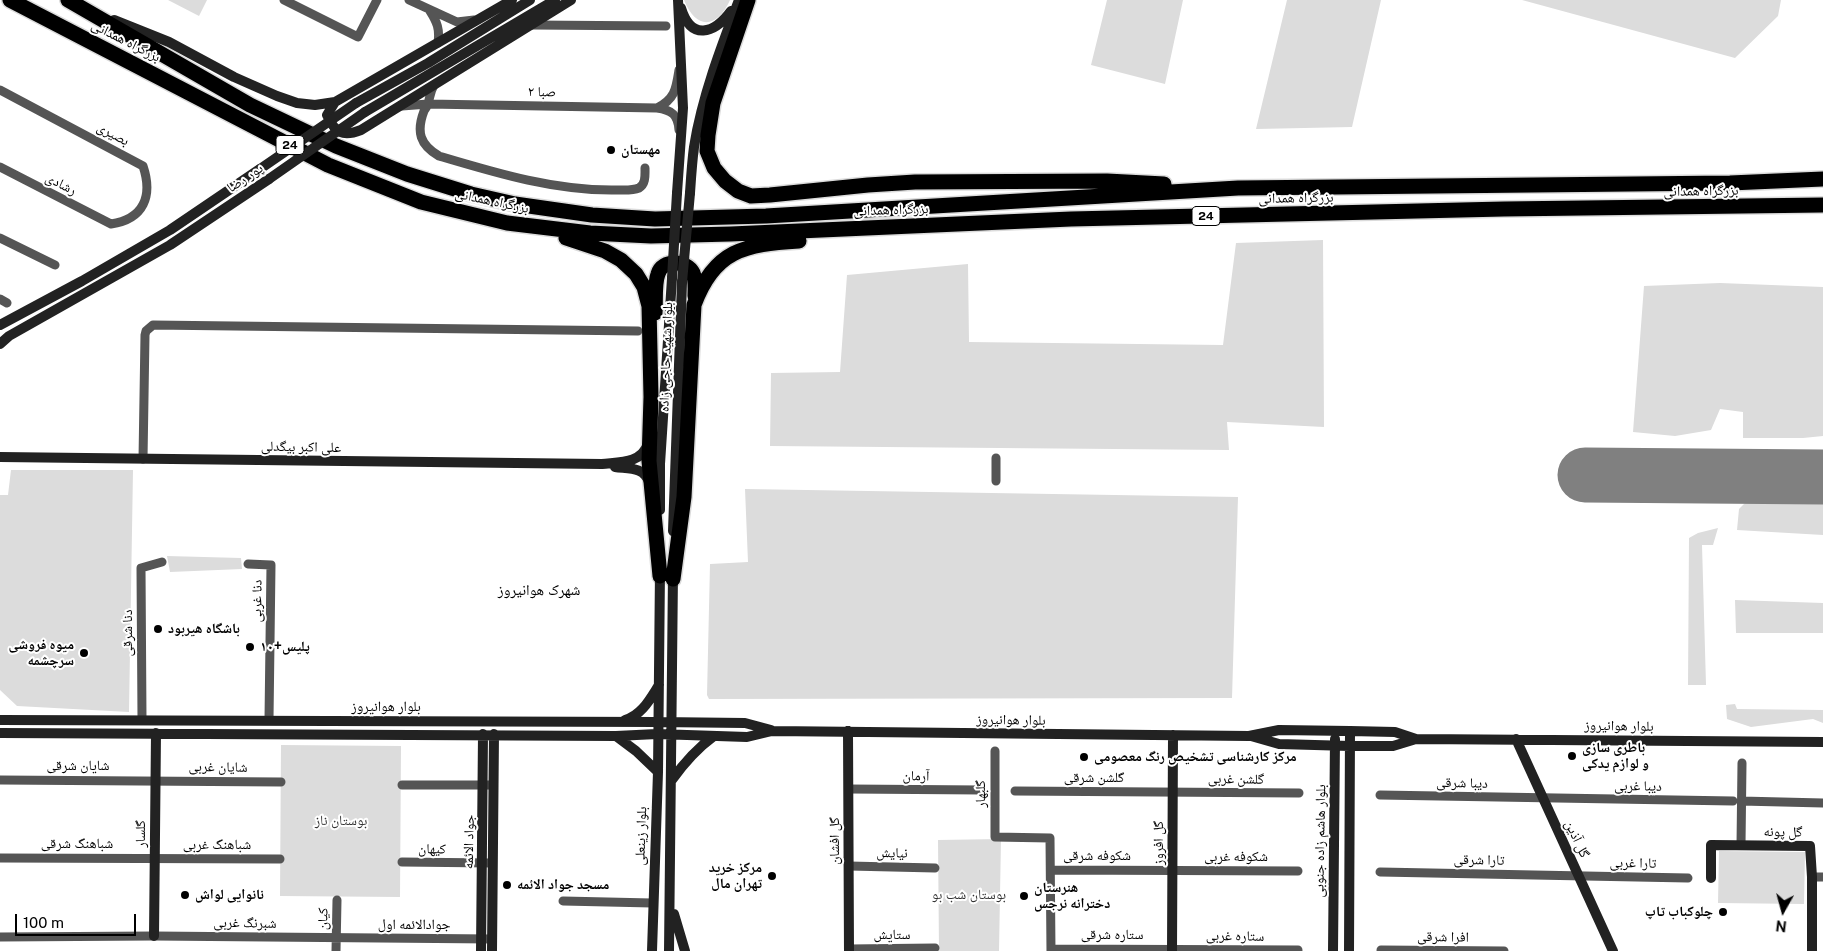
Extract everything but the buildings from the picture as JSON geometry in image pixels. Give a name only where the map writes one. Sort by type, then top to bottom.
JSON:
[{"type":"highway","name":"بزرگراه همدانی","points":[[10,0],[226,110],[328,165],[421,202],[507,223],[590,233],[651,236],[1071,219],[1504,209],[1823,205]]},
{"type":"highway","points":[[748,0],[714,103],[708,135],[708,151],[714,168],[725,181],[738,191],[752,196],[868,185],[933,182],[1107,181],[1238,188]]},
{"type":"highway","name":"بزرگراه همدانی","points":[[70,1],[250,105],[336,146],[407,174],[470,194],[515,204],[592,215],[654,219],[766,216],[1238,188],[1730,183],[1823,179]]},
{"type":"highway","points":[[694,305],[701,286],[710,272],[741,248],[790,241],[949,232],[1071,219]]},
{"type":"highway","points":[[507,223],[592,245],[622,260],[636,274],[644,287],[649,306],[651,397]]},
{"type":"highway","points":[[677,263],[684,264],[690,269],[695,283],[684,498],[666,577],[652,492],[649,441],[658,273],[663,266],[677,263]]},
{"type":"main road","points":[[70,1],[169,42],[234,77],[277,96],[297,103],[314,105],[335,102],[512,0]]},
{"type":"main road","name":"پور رضا","points":[[0,325],[82,281],[170,230],[356,103],[428,63],[530,0]]},
{"type":"main road","name":"پور رضا","points":[[0,344],[10,336],[170,245],[268,180],[365,112],[555,0]]},
{"type":"main road","points":[[335,102],[327,115],[332,126],[342,133],[352,133],[361,130],[571,0]]},
{"type":"main road","points":[[678,0],[687,23],[700,31],[720,23],[731,12],[738,0]]},
{"type":"main road","name":"بلوار شهید حاجی زاده","points":[[672,722],[660,464],[682,108],[678,0]]},
{"type":"main road","name":"بلوار شهید حاجی زاده","points":[[658,722],[666,577],[674,486],[682,282],[694,148],[702,112],[723,41],[738,0]]},
{"type":"main road","name":"علی اکبر بیگدلی","points":[[0,457],[602,464],[632,460],[640,457],[646,450],[649,441]]},
{"type":"main road","name":"علی اکبر بیگدلی","points":[[602,464],[640,471],[646,474],[652,492]]},
{"type":"main road","points":[[619,722],[635,717],[659,684]]},
{"type":"main road","name":"بلوار هوانیروز","points":[[3,719],[745,723],[772,731]]},
{"type":"main road","name":"بلوار زینعلی","points":[[652,951],[658,722]]},
{"type":"main road","name":"بلوار زینعلی","points":[[669,951],[672,722]]},
{"type":"main road","name":"بلوار هوانیروز","points":[[0,733],[616,736],[657,734],[747,737],[772,731],[848,731],[1249,736],[1279,730],[1395,732],[1416,739]]},
{"type":"main road","name":"گل افشان","points":[[848,731],[849,950]]},
{"type":"main road","name":"بلوار هاشم زاده جنوبی","points":[[1333,951],[1335,731]]},
{"type":"main road","name":"بلوار هاشم زاده جنوبی","points":[[1349,951],[1350,731]]},
{"type":"main road","name":"گلسار","points":[[154,936],[156,733]]},
{"type":"main road","name":"جواد الائمه","points":[[489,734],[488,863],[492,951]]},
{"type":"main road","name":"گل افروز","points":[[1172,950],[1173,735]]},
{"type":"main road","points":[[616,736],[636,751],[658,772]]},
{"type":"main road","points":[[671,781],[698,748],[714,736]]},
{"type":"main road","name":"بلوار هوانیروز","points":[[1249,736],[1279,744],[1350,746],[1393,746],[1416,739],[1823,742]]},
{"type":"main road","name":"گل آذین","points":[[1516,739],[1613,951]]},
{"type":"main road","name":"گل پونه","points":[[1711,878],[1711,844],[1810,846],[1812,951]]},
{"type":"main road","name":"جواد الائمه","points":[[481,951],[488,863]]},
{"type":"main road","points":[[644,951],[647,943],[653,898]]},
{"type":"main road","points":[[670,900],[685,951]]},
{"type":"street","points":[[284,0],[358,37],[377,0]]},
{"type":"street","points":[[415,1],[429,10],[457,22],[479,19]]},
{"type":"street","points":[[429,10],[438,24],[440,33],[438,43]]},
{"type":"street","points":[[531,25],[666,26]]},
{"type":"street","points":[[656,108],[669,101],[674,94],[681,57]]},
{"type":"street","points":[[434,85],[430,91],[428,104],[424,111],[420,132],[422,142],[428,150],[439,156],[484,170],[538,183],[606,190],[633,190],[640,188],[644,183],[645,168]]},
{"type":"street","name":"بصیری","points":[[0,90],[143,166],[147,183],[145,202],[141,209],[128,220],[111,224]]},
{"type":"street","name":"صبا ۲","points":[[397,107],[410,104],[428,104],[656,108]]},
{"type":"street","points":[[656,108],[672,112],[677,117],[680,138]]},
{"type":"street","name":"رشادی","points":[[0,167],[111,224]]},
{"type":"street","points":[[0,238],[55,266]]},
{"type":"street","points":[[143,459],[146,331],[152,325],[638,331]]},
{"type":"street","points":[[996,458],[996,481]]},
{"type":"street","name":"دنا شرقی","points":[[142,719],[141,568],[162,562]]},
{"type":"street","name":"دنا غربی","points":[[248,564],[271,565],[269,719]]},
{"type":"street","name":"گلبهار","points":[[995,751],[995,837],[1050,838],[1051,870]]},
{"type":"street","points":[[1741,845],[1737,801],[1742,762]]},
{"type":"street","name":"شایان شرقی","points":[[0,780],[155,780]]},
{"type":"street","name":"شایان غربی","points":[[155,780],[281,782]]},
{"type":"street","points":[[402,785],[488,785]]},
{"type":"street","name":"آرمان","points":[[849,789],[982,790]]},
{"type":"street","name":"گلشن شرقی","points":[[1015,791],[1173,792]]},
{"type":"street","name":"گلشن غربی","points":[[1173,792],[1299,793]]},
{"type":"street","name":"دیبا شرقی","points":[[1380,795],[1543,798]]},
{"type":"street","name":"دیبا غربی","points":[[1543,798],[1823,803]]},
{"type":"street","name":"شباهنگ شرقی","points":[[0,858],[155,859]]},
{"type":"street","name":"شباهنگ غربی","points":[[155,859],[280,859]]},
{"type":"street","name":"کیهان","points":[[402,862],[488,863]]},
{"type":"street","name":"نیایش","points":[[849,866],[935,868]]},
{"type":"street","points":[[1051,870],[1051,950]]},
{"type":"street","name":"شکوفه شرقی","points":[[1051,870],[1173,870]]},
{"type":"street","name":"شکوفه غربی","points":[[1173,870],[1298,871]]},
{"type":"street","name":"تارا شرقی","points":[[1380,872],[1578,876]]},
{"type":"street","name":"تارا غربی","points":[[1578,876],[1688,878]]},
{"type":"street","points":[[1812,876],[1823,877]]},
{"type":"street","points":[[564,900],[653,898]]},
{"type":"street","name":"کیان","points":[[336,951],[337,900]]},
{"type":"street","name":"شبرنگ غربی","points":[[0,937],[336,938]]},
{"type":"street","name":"جوادالائمه اول","points":[[336,938],[492,939]]},
{"type":"street","name":"ستایش","points":[[849,950],[935,948]]},
{"type":"street","name":"ستاره شرقی","points":[[1051,950],[1172,950]]},
{"type":"street","name":"ستاره غربی","points":[[1172,950],[1298,950]]},
{"type":"street","name":"افرا شرقی","points":[[1381,950],[1504,951]]},
{"type":"green space","points":[[168,0],[207,0],[199,16]]},
{"type":"green space","points":[[684,0],[730,0],[725,10],[719,16],[713,21],[707,22],[700,21],[694,17]]},
{"type":"green space","points":[[1107,0],[1183,0],[1165,84],[1091,65]]},
{"type":"green space","points":[[1287,0],[1381,0],[1352,127],[1256,129]]},
{"type":"green space","points":[[1522,0],[1781,0],[1778,16],[1735,58]]},
{"type":"green space","points":[[1323,240],[1324,427],[1227,422],[1229,450],[770,446],[771,373],[840,372],[847,275],[968,264],[969,342],[1223,345],[1236,243]]},
{"type":"green space","points":[[1720,283],[1823,287],[1823,436],[1743,438],[1743,412],[1720,409],[1711,430],[1675,436],[1633,432],[1644,286]]},
{"type":"green space","points":[[11,470],[133,470],[129,712],[17,706],[0,690],[0,495],[8,495]]},
{"type":"green space","points":[[745,489],[1238,497],[1232,698],[709,699],[707,695],[710,564],[748,562]]},
{"type":"green space","points":[[1747,501],[1823,501],[1823,535],[1737,530],[1739,509]]},
{"type":"green space","points":[[1718,528],[1713,545],[1702,545],[1706,685],[1688,685],[1689,538],[1698,533]]},
{"type":"green space","points":[[167,556],[241,558],[242,569],[170,572]]},
{"type":"green space","points":[[1735,600],[1823,603],[1823,633],[1736,633]]},
{"type":"green space","points":[[1735,704],[1737,709],[1823,710],[1823,723],[1813,719],[1751,727],[1727,719],[1726,705]]},
{"type":"green space","name":"بوستان ناز","points":[[281,745],[401,746],[400,897],[280,896]]},
{"type":"green space","name":"بوستان شب بو","points":[[1001,839],[999,951],[939,951],[938,840]]},
{"type":"green space","points":[[1719,851],[1805,852],[1804,904],[1718,903]]},
{"type":"runway","points":[[1585,475],[1823,477]]},
{"type":"place","name":"مهستان","points":[[611,150]]},
{"type":"place","name":"باشگاه هیربود","points":[[158,629]]},
{"type":"place","name":"پلیس+۱۰","points":[[250,647]]},
{"type":"place","name":"میوه فروشی سرچشمه","points":[[84,653]]},
{"type":"place","name":"باطری سازی و لوازم یدکی","points":[[1572,756]]},
{"type":"place","name":"مرکز کارشناسی تشخیص رنگ معصومی","points":[[1084,757]]},
{"type":"place","name":"مرکز خرید تهران مال","points":[[772,876]]},
{"type":"place","name":"مسجد جواد الائمه","points":[[507,885]]},
{"type":"place","name":"نانوایی لواش","points":[[185,895]]},
{"type":"place","name":"هنرستان دخترانه نرجس","points":[[1024,896]]},
{"type":"place","name":"چلوکباب تاپ","points":[[1723,912]]},
{"type":"district","name":"شهرک هوانیروز","points":[[539,590]]}]
